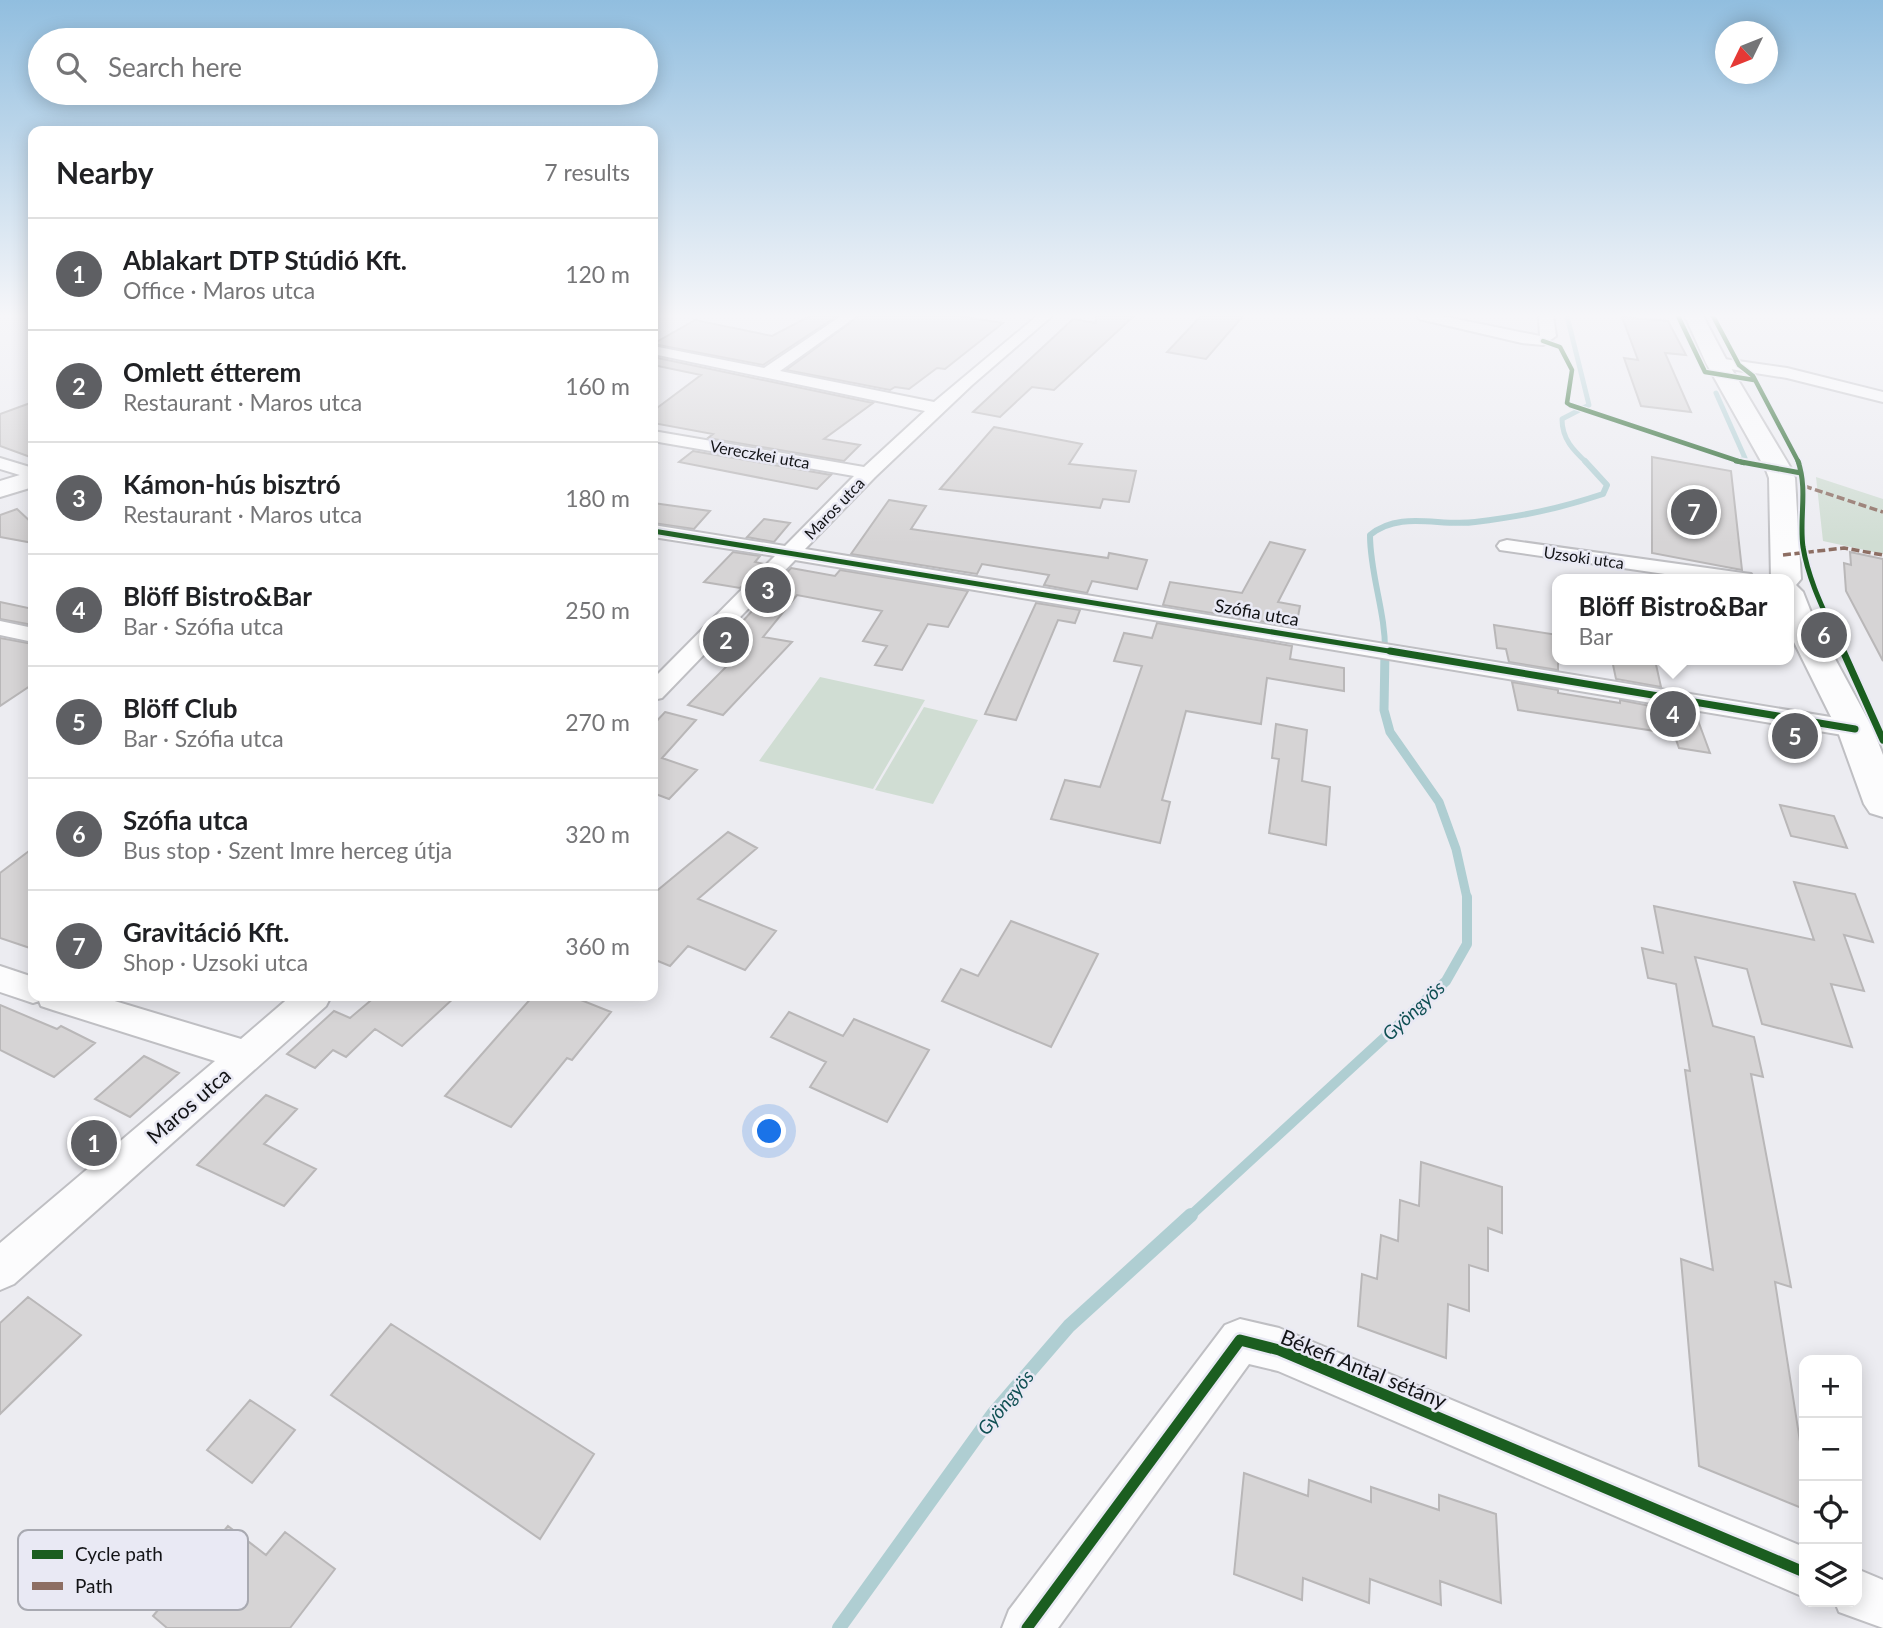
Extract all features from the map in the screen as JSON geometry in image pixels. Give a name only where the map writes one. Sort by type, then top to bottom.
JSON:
[{"type":"street","points":[[859,392],[937,408]]},
{"type":"street","name":"Maros utca","points":[[658,688],[868,473],[956,392]]},
{"type":"street","points":[[1734,392],[1777,466],[1782,493],[1786,574]]},
{"type":"street","points":[[1863,392],[1883,397]]},
{"type":"street","name":"Vereczkei utca","points":[[658,437],[868,473]]},
{"type":"street","points":[[0,463],[28,474]]},
{"type":"street","points":[[0,489],[28,478]]},
{"type":"street","name":"Szófia utca","points":[[658,532],[1855,729]]},
{"type":"street","name":"Uzsoki utca","points":[[1507,546],[1707,574]]},
{"type":"street","points":[[1794,607],[1855,729],[1883,804]]},
{"type":"street","points":[[0,628],[28,634]]},
{"type":"street","points":[[0,979],[28,988]]},
{"type":"street","points":[[69,1001],[245,1055]]},
{"type":"street","name":"Maros utca","points":[[0,1270],[308,1001]]},
{"type":"street","name":"Békefi Antal sétány","points":[[1027,1628],[1240,1340],[1279,1350],[1799,1570]]},
{"type":"street","points":[[1862,1596],[1883,1605]]},
{"type":"shaded area","points":[[1816,477],[1883,499],[1883,554],[1823,541]]},
{"type":"shaded area","points":[[820,677],[925,700],[873,789],[759,761]]},
{"type":"shaded area","points":[[924,707],[978,720],[933,804],[875,790]]},
{"type":"building","points":[[678,392],[820,392],[873,403],[824,439],[860,445],[844,461],[708,438],[713,434],[658,424],[658,407]]},
{"type":"building","points":[[995,392],[1027,392],[1000,417],[973,412]]},
{"type":"building","points":[[1636,392],[1682,392],[1691,412],[1641,406]]},
{"type":"building","points":[[28,404],[28,456],[0,446],[0,414]]},
{"type":"building","points":[[994,427],[1082,444],[1069,464],[1136,471],[1129,502],[1103,499],[1100,508],[940,489]]},
{"type":"building","points":[[693,451],[831,475],[817,489],[679,462]]},
{"type":"building","points":[[1652,457],[1731,471],[1742,570],[1652,553]]},
{"type":"building","points":[[889,500],[926,506],[911,529],[1108,558],[1109,553],[1147,560],[1137,589],[1092,581],[1087,593],[1044,585],[1049,575],[982,564],[977,574],[851,554]]},
{"type":"building","points":[[658,504],[710,511],[694,529],[658,524]]},
{"type":"building","points":[[17,509],[28,519],[28,542],[0,537],[0,515]]},
{"type":"building","points":[[764,519],[790,523],[774,542],[747,537]]},
{"type":"building","points":[[1270,542],[1305,550],[1278,602],[1300,606],[1296,627],[1163,605],[1170,582],[1242,593]]},
{"type":"building","points":[[733,552],[760,556],[755,562],[764,564],[740,588],[704,582]]},
{"type":"building","points":[[1850,552],[1883,559],[1883,661],[1846,591],[1844,563],[1851,565]]},
{"type":"building","points":[[791,568],[835,576],[840,570],[968,591],[948,627],[928,624],[902,670],[875,665],[887,646],[863,641],[882,611],[797,595],[763,637],[792,642],[723,715],[688,705],[739,654],[713,649],[730,631],[733,632]]},
{"type":"building","points":[[0,602],[28,608],[28,624],[0,619]]},
{"type":"building","points":[[1036,603],[1080,610],[1075,623],[1058,620],[1016,720],[985,714]]},
{"type":"building","points":[[1157,623],[1292,646],[1290,659],[1344,668],[1344,691],[1267,678],[1261,724],[1186,711],[1162,800],[1170,802],[1160,843],[1051,819],[1065,780],[1100,787],[1142,666],[1114,661],[1124,633],[1152,638]]},
{"type":"building","points":[[1494,625],[1552,634],[1552,665],[1558,665],[1558,670],[1509,662],[1506,649],[1497,648]]},
{"type":"building","points":[[0,638],[28,643],[28,687],[0,706]]},
{"type":"building","points":[[1613,665],[1656,665],[1661,687],[1616,679]]},
{"type":"building","points":[[1512,682],[1558,690],[1558,693],[1620,703],[1620,700],[1696,715],[1710,753],[1679,748],[1674,734],[1518,710]]},
{"type":"building","points":[[665,712],[696,720],[662,758],[697,770],[669,799],[658,795],[658,720]]},
{"type":"building","points":[[1276,724],[1307,730],[1302,781],[1330,787],[1326,845],[1269,833],[1279,759],[1272,758]]},
{"type":"building","points":[[1780,805],[1834,816],[1847,848],[1791,836]]},
{"type":"building","points":[[728,832],[757,848],[698,899],[776,931],[745,970],[688,946],[670,966],[658,961],[658,890]]},
{"type":"building","points":[[28,852],[28,947],[0,938],[0,873]]},
{"type":"building","points":[[1794,882],[1855,894],[1873,942],[1844,935],[1864,991],[1831,984],[1852,1047],[1762,1024],[1747,969],[1695,957],[1713,1026],[1754,1037],[1763,1077],[1751,1074],[1791,1287],[1775,1282],[1799,1435],[1799,1507],[1699,1466],[1681,1259],[1713,1270],[1685,1070],[1690,1071],[1676,984],[1648,978],[1642,948],[1663,953],[1654,906],[1814,940]]},
{"type":"building","points":[[1011,921],[1098,954],[1051,1047],[942,1001],[961,969],[978,976]]},
{"type":"building","points":[[370,1001],[451,1001],[402,1046],[375,1029],[346,1057],[333,1050],[315,1068],[287,1054],[334,1011],[350,1018]]},
{"type":"building","points":[[529,1001],[584,1001],[611,1012],[572,1060],[567,1058],[511,1127],[445,1096]]},
{"type":"building","points":[[0,1005],[57,1029],[61,1026],[95,1043],[54,1077],[0,1050]]},
{"type":"building","points":[[789,1012],[843,1036],[854,1019],[929,1050],[887,1122],[810,1087],[826,1062],[771,1037]]},
{"type":"building","points":[[144,1056],[179,1073],[130,1117],[95,1099]]},
{"type":"building","points":[[266,1095],[297,1109],[264,1144],[316,1169],[284,1206],[197,1165]]},
{"type":"building","points":[[1421,1162],[1502,1187],[1502,1233],[1488,1228],[1488,1271],[1469,1265],[1469,1311],[1448,1304],[1446,1358],[1358,1326],[1362,1274],[1377,1279],[1381,1235],[1398,1241],[1400,1200],[1419,1206]]},
{"type":"building","points":[[28,1297],[81,1335],[0,1414],[0,1323]]},
{"type":"building","points":[[391,1324],[594,1454],[540,1539],[331,1395]]},
{"type":"building","points":[[250,1400],[295,1430],[252,1483],[207,1450]]},
{"type":"building","points":[[1244,1473],[1308,1496],[1309,1480],[1371,1502],[1371,1487],[1439,1510],[1439,1495],[1496,1514],[1501,1603],[1440,1581],[1441,1605],[1370,1579],[1369,1603],[1303,1578],[1302,1600],[1234,1574]]},
{"type":"building","points":[[285,1532],[335,1569],[290,1628],[167,1628],[153,1616],[158,1610],[248,1610],[248,1541],[266,1555]]},
{"type":"waterway","name":"Gyöngyös","points":[[1585,461],[1569,444],[1562,419],[1589,405],[1586,392]]},
{"type":"waterway","points":[[1716,393],[1745,458],[1742,459]]},
{"type":"waterway","name":"Gyöngyös","points":[[1385,651],[1370,535],[1394,523],[1492,520],[1555,508],[1603,494],[1607,485],[1585,461]]},
{"type":"waterway","name":"Gyöngyös","points":[[1385,651],[1384,710],[1390,732],[1439,802],[1456,849],[1467,898]]},
{"type":"waterway","name":"Gyöngyös","points":[[1189,1217],[1446,981],[1467,944],[1467,898]]},
{"type":"waterway","name":"Gyöngyös","points":[[839,1628],[993,1414],[1069,1326],[1191,1215]]},
{"type":"marked path","points":[[1804,486],[1883,512]]},
{"type":"marked path","points":[[1783,555],[1844,548],[1883,555]]},
{"type":"cycle path","points":[[1569,392],[1567,403],[1570,405],[1738,462],[1801,473]]},
{"type":"cycle path","points":[[1762,392],[1799,464],[1804,486],[1803,545],[1812,583],[1883,740]]},
{"type":"cycle path","points":[[658,532],[1034,591],[1855,729]]},
{"type":"cycle path","points":[[1027,1628],[1240,1340],[1279,1350],[1799,1570]]},
{"type":"place","name":"Gravitáció Kft.","points":[[1694,512]]},
{"type":"place","name":"Kámon-hús bisztró","points":[[768,590]]},
{"type":"place","name":"Szófia utca","points":[[1824,635]]},
{"type":"place","name":"Omlett étterem","points":[[726,640]]},
{"type":"place","name":"Blöff Bistro&Bar","points":[[1673,714]]},
{"type":"place","name":"Blöff Club","points":[[1795,736]]},
{"type":"place","name":"Ablakart DTP Stúdió Kft.","points":[[94,1143]]}]
